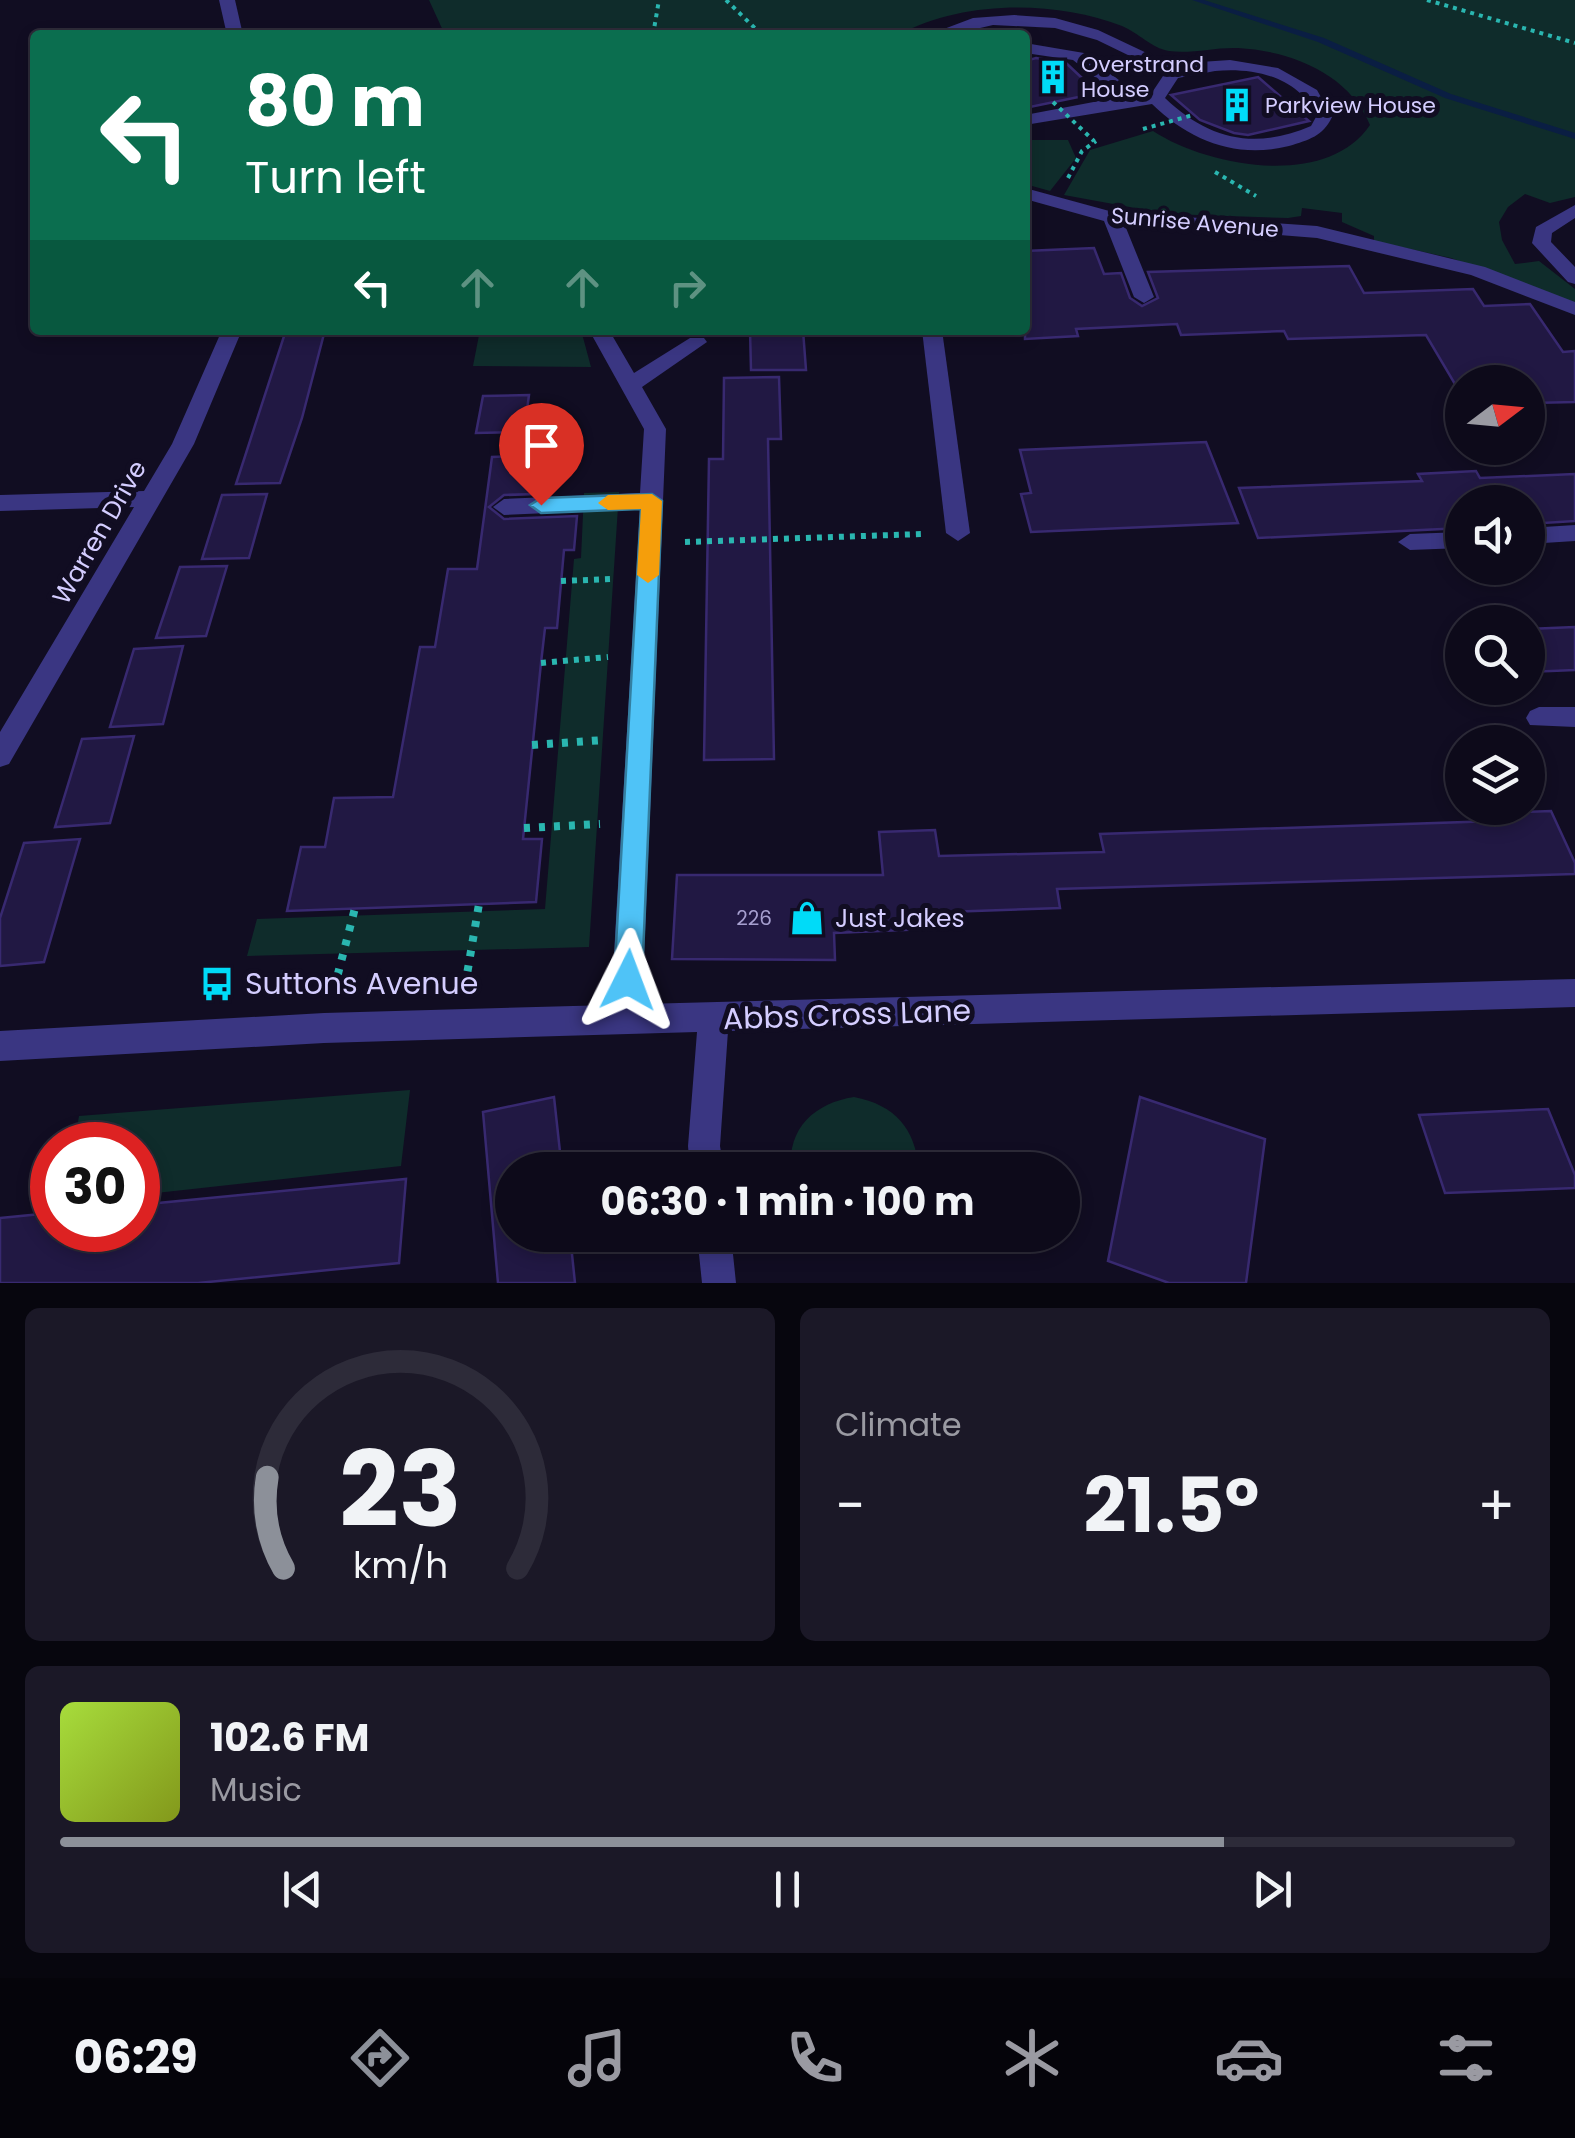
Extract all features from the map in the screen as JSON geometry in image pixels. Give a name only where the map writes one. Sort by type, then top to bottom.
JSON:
[{"type":"street","points":[[226,0],[234,30]]},
{"type":"street","points":[[953,30],[979,22],[1052,23],[1093,32],[1152,64],[1188,70]]},
{"type":"street","points":[[1030,49],[1078,56],[1131,97]]},
{"type":"street","points":[[1030,119],[1079,114],[1131,97],[1156,99],[1190,131],[1235,146],[1261,147],[1302,138],[1318,130],[1324,117],[1312,94],[1277,73],[1228,65],[1172,75],[1156,99]]},
{"type":"street","name":"Sunrise Avenue","points":[[1030,195],[1112,216],[1318,232],[1478,271],[1575,308]]},
{"type":"street","points":[[1575,210],[1543,231],[1541,243],[1575,278]]},
{"type":"street","points":[[1112,216],[1144,297]]},
{"type":"street","name":"Warren Drive","points":[[0,756],[200,410],[230,335]]},
{"type":"street","points":[[603,335],[655,428],[626,1020]]},
{"type":"street","points":[[933,335],[958,533]]},
{"type":"street","points":[[631,385],[696,342]]},
{"type":"street","points":[[0,502],[151,499]]},
{"type":"street","points":[[504,507],[652,501]]},
{"type":"street","points":[[1545,535],[1575,534]]},
{"type":"street","points":[[1410,542],[1445,541]]},
{"type":"street","points":[[1539,718],[1575,717]]},
{"type":"street","name":"Abbs Cross Lane","points":[[0,1046],[324,1028],[1575,992]]},
{"type":"street","points":[[705,1152],[713,1019]]},
{"type":"street","points":[[715,1252],[718,1283]]},
{"type":"path","points":[[653,30],[659,0]]},
{"type":"path","points":[[726,0],[757,30]]},
{"type":"path","points":[[1427,0],[1575,43]]},
{"type":"path","points":[[1053,102],[1094,142]]},
{"type":"path","points":[[1126,133],[1193,114]]},
{"type":"path","points":[[1143,129],[1159,138]]},
{"type":"path","points":[[1054,202],[1082,152],[1094,142],[1110,137]]},
{"type":"path","points":[[1206,166],[1318,232]]},
{"type":"path","points":[[650,543],[958,533]]},
{"type":"path","points":[[561,581],[648,578]]},
{"type":"path","points":[[541,663],[644,654]]},
{"type":"path","points":[[532,745],[640,737]]},
{"type":"path","points":[[524,828],[636,822]]},
{"type":"path","points":[[459,1024],[479,904]]},
{"type":"path","points":[[324,1028],[355,908]]},
{"type":"green space","points":[[429,0],[1575,0],[1575,197],[1550,203],[1525,194],[1508,207],[1499,222],[1502,240],[1515,264],[1539,261],[1575,289],[1575,304],[1451,258],[1374,241],[1374,236],[1342,222],[1342,213],[1302,208],[1301,216],[1288,218],[1168,214],[1064,195],[1090,150],[1153,131],[1204,154],[1266,165],[1297,165],[1326,158],[1351,145],[1370,125],[1361,107],[1316,68],[1278,54],[1238,48],[1169,51],[1096,17],[1038,8],[980,10],[908,30],[443,30]]},
{"type":"green space","points":[[1030,140],[1068,140],[1076,158],[1050,191],[1030,185]]},
{"type":"green space","points":[[479,335],[582,335],[591,367],[473,366]]},
{"type":"green space","points":[[619,492],[589,947],[247,956],[257,919],[545,909],[574,559],[581,558],[584,493]]},
{"type":"green space","points":[[410,1090],[401,1166],[160,1193],[160,1122],[78,1122],[79,1116]]},
{"type":"green space","points":[[854,1097],[892,1113],[907,1131],[916,1152],[792,1152],[806,1120],[840,1100]]},
{"type":"building","name":"Overstrand House","points":[[1030,60],[1066,63],[1098,93],[1030,107]]},
{"type":"building","name":"Parkview House","points":[[1258,77],[1309,121],[1248,135],[1234,133],[1200,120],[1171,95]]},
{"type":"building","points":[[1094,248],[1104,274],[1121,273],[1130,298],[1142,306],[1158,298],[1148,272],[1349,266],[1364,293],[1473,289],[1484,306],[1530,304],[1563,352],[1575,351],[1575,402],[1545,403],[1545,365],[1445,367],[1426,335],[1288,339],[1284,331],[1181,335],[1177,324],[1076,329],[1078,336],[1025,339],[1025,335],[1030,335],[1030,251]]},
{"type":"building","points":[[284,335],[324,335],[280,483],[236,484]]},
{"type":"building","points":[[750,335],[803,335],[806,370],[751,370]]},
{"type":"building","points":[[779,377],[781,439],[768,439],[774,759],[704,760],[709,459],[723,459],[724,378]]},
{"type":"building","points":[[529,395],[524,432],[476,433],[483,396]]},
{"type":"building","points":[[1206,442],[1238,523],[1031,532],[1021,494],[1031,493],[1020,450]]},
{"type":"building","points":[[539,455],[536,494],[504,495],[489,507],[504,519],[577,516],[574,550],[564,550],[557,628],[545,628],[541,663],[523,839],[542,839],[536,902],[287,911],[301,847],[325,847],[334,798],[393,797],[420,647],[435,647],[448,569],[477,569],[492,457]]},
{"type":"building","points":[[1476,471],[1480,478],[1575,474],[1575,521],[1545,523],[1545,485],[1445,485],[1445,529],[1258,538],[1239,488],[1422,481],[1418,474]]},
{"type":"building","points":[[267,494],[249,558],[202,559],[222,495]]},
{"type":"building","points":[[227,566],[206,636],[156,638],[180,567]]},
{"type":"building","points":[[1575,627],[1575,670],[1545,671],[1545,628]]},
{"type":"building","points":[[183,646],[163,724],[110,727],[134,649]]},
{"type":"building","points":[[134,736],[110,823],[55,827],[82,739]]},
{"type":"building","points":[[1545,811],[1551,811],[1575,863],[1575,874],[1057,889],[1060,908],[946,912],[949,928],[834,933],[835,960],[672,959],[677,875],[883,875],[879,832],[935,830],[939,856],[1104,852],[1100,834],[1445,823],[1545,825]]},
{"type":"building","points":[[80,839],[44,962],[0,966],[0,918],[24,843]]},
{"type":"building","points":[[554,1097],[560,1152],[495,1152],[495,1249],[483,1112]]},
{"type":"building","points":[[1140,1097],[1265,1139],[1246,1283],[1169,1283],[1108,1261]]},
{"type":"building","points":[[1548,1109],[1575,1175],[1575,1188],[1445,1193],[1419,1115]]},
{"type":"building","points":[[406,1179],[399,1263],[198,1283],[0,1283],[0,1218],[30,1215],[30,1252],[160,1252],[160,1203]]},
{"type":"building","points":[[495,1252],[572,1252],[575,1283],[498,1283]]},
{"type":"waterway","points":[[1196,0],[1321,40],[1448,96],[1575,136]]},
{"type":"slow traffic","points":[[608,503],[652,501],[648,575]]},
{"type":"place","name":"Overstrand House","points":[[1053,77]]},
{"type":"place","name":"Parkview House","points":[[1237,105]]},
{"type":"place","name":"Just Jakes","points":[[807,918]]},
{"type":"place","name":"Suttons Avenue","points":[[217,984]]},
{"type":"route","points":[[541,505],[652,501],[628,980]]}]
